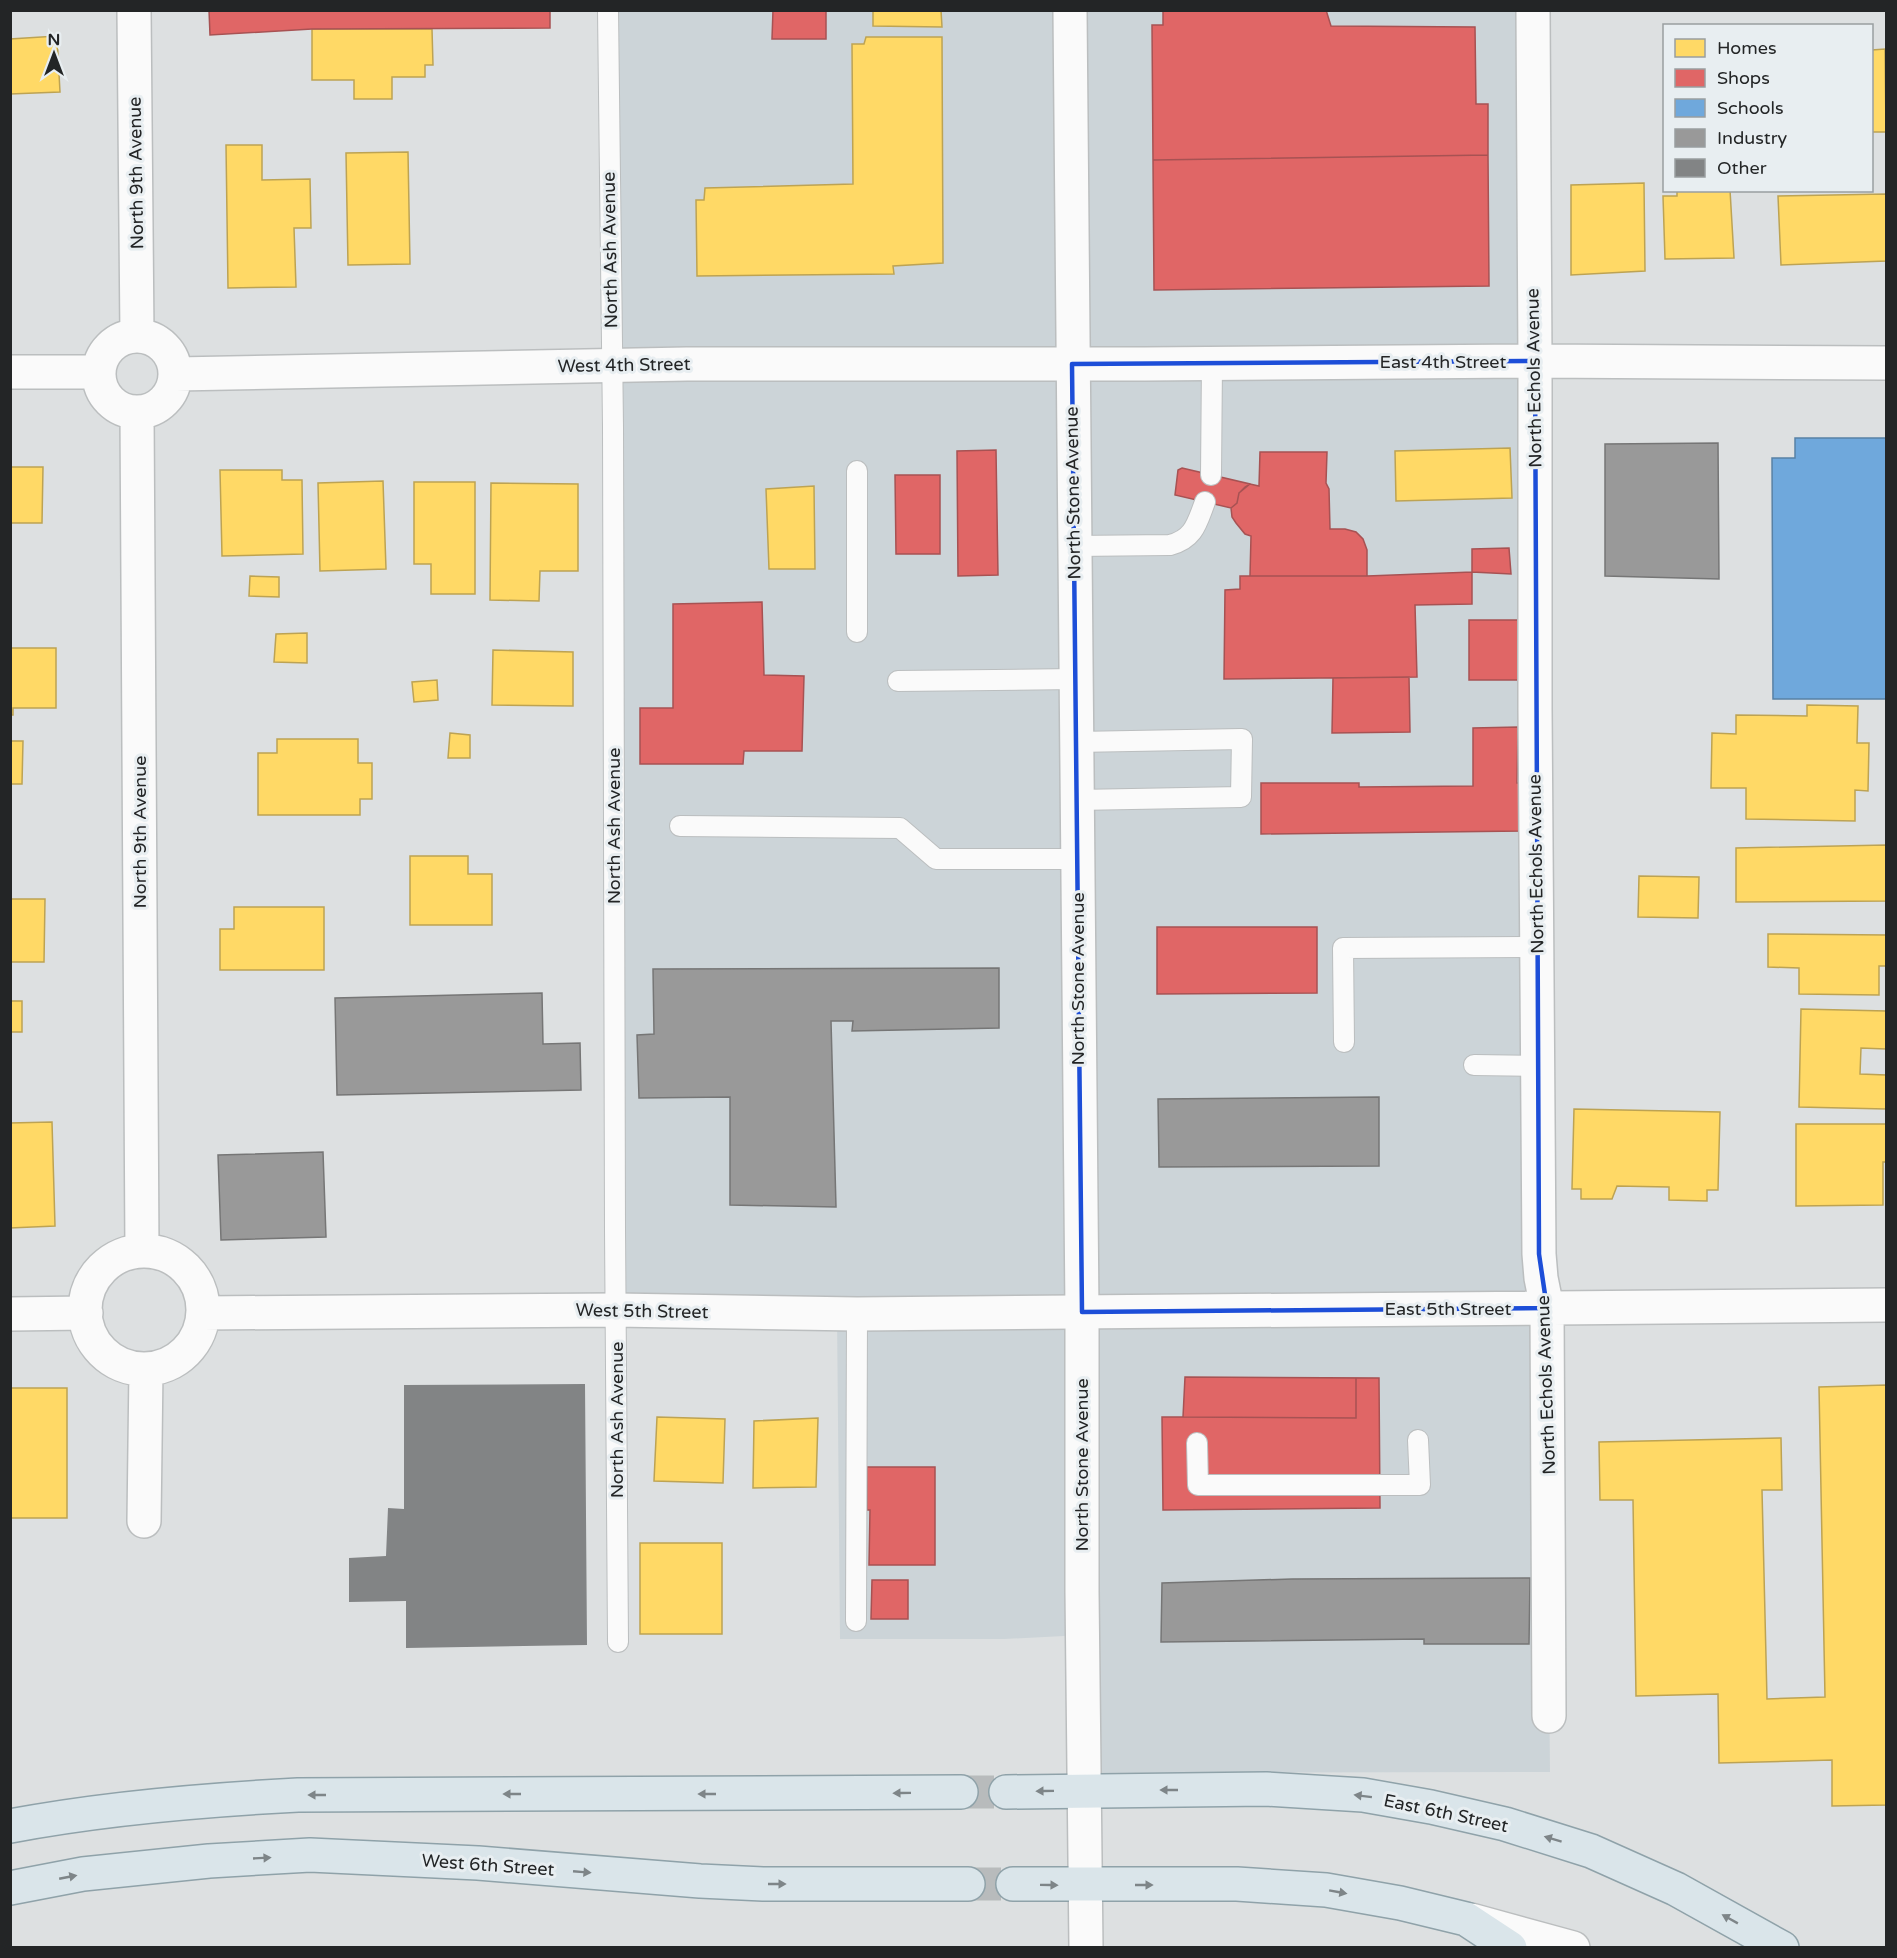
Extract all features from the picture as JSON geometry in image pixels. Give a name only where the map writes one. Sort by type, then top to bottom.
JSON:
[{"type":"main road","name":"East 6th Street","points":[[1084,1791],[1266,1789],[1363,1796],[1431,1807],[1505,1824],[1591,1851],[1676,1889],[1782,1947]]},
{"type":"main road","points":[[1006,1792],[1084,1791]]},
{"type":"main road","points":[[10,1826],[71,1814],[196,1800],[298,1795],[960,1792]]},
{"type":"main road","name":"West 6th Street","points":[[10,1888],[83,1874],[209,1861],[310,1855],[478,1863],[700,1881],[775,1884],[968,1884]]},
{"type":"main road","points":[[1014,1884],[1237,1884],[1326,1890],[1400,1903],[1466,1919],[1510,1947]]},
{"type":"street","name":"North 9th Avenue","points":[[134,10],[137,336]]},
{"type":"street","name":"North Stone Avenue","points":[[1070,10],[1086,1947]]},
{"type":"street","name":"North Echols Avenue","points":[[1533,10],[1539,1254],[1547,1308],[1549,1716]]},
{"type":"street","points":[[137,336],[157,341],[165,347],[175,364],[176,375],[175,385],[164,402],[156,407],[137,412],[126,411],[109,400],[98,372],[107,350],[126,337],[137,336]]},
{"type":"street","name":"East 4th Street","points":[[1072,364],[1535,361],[1887,363]]},
{"type":"street","name":"West 4th Street","points":[[176,375],[611,365],[1072,364]]},
{"type":"street","points":[[10,372],[98,372]]},
{"type":"street","name":"North 9th Avenue","points":[[137,412],[142,1251]]},
{"type":"street","points":[[142,1251],[164,1255],[183,1265],[195,1281],[202,1300],[202,1313],[196,1339],[184,1354],[166,1365],[146,1369],[126,1366],[108,1357],[94,1342],[86,1323],[85,1301],[92,1282],[105,1266],[122,1256],[142,1251]]},
{"type":"street","name":"East 5th Street","points":[[1082,1312],[1887,1305]]},
{"type":"street","name":"West 5th Street","points":[[202,1313],[616,1310],[857,1314],[1082,1312]]},
{"type":"street","points":[[10,1314],[86,1313]]},
{"type":"street","points":[[144,1521],[146,1369]]},
{"type":"street","points":[[1466,1919],[1573,1947]]},
{"type":"lane","name":"North Ash Avenue","points":[[608,10],[613,427],[618,1642]]},
{"type":"lane","points":[[1211,475],[1212,363]]},
{"type":"lane","points":[[857,471],[857,632]]},
{"type":"lane","points":[[1074,546],[1170,545],[1182,542],[1196,528],[1205,502]]},
{"type":"lane","points":[[898,681],[1076,679]]},
{"type":"lane","points":[[1076,742],[1242,739],[1240,797],[1077,800]]},
{"type":"lane","points":[[680,826],[900,828],[936,859],[1077,859]]},
{"type":"lane","points":[[1344,1042],[1343,948],[1537,947]]},
{"type":"lane","points":[[1474,1065],[1538,1066]]},
{"type":"lane","points":[[856,1622],[857,1314]]},
{"type":"lane","points":[[1197,1443],[1198,1485],[1420,1485],[1418,1440]]},
{"type":"highlighted area","points":[[1535,361],[1539,1254],[1547,1308],[1082,1312],[1072,364]]},
{"type":"shaded area","points":[[608,11],[1533,11],[1550,1772],[1084,1773],[1083,1635],[1004,1639],[840,1639],[837,1314],[616,1310]]},
{"type":"building: Homes","points":[[873,10],[941,10],[942,27],[873,26]]},
{"type":"building: Homes","points":[[312,29],[432,29],[433,65],[425,65],[425,77],[392,77],[392,99],[354,99],[354,80],[312,80]]},
{"type":"building: Homes","points":[[57,36],[60,92],[10,94],[10,39]]},
{"type":"building: Homes","points":[[866,37],[942,37],[943,263],[893,266],[894,274],[697,276],[696,200],[704,200],[705,188],[853,184],[852,44],[864,44]]},
{"type":"building: Homes","points":[[1885,49],[1886,132],[1873,132],[1873,50]]},
{"type":"building: Homes","points":[[226,145],[262,145],[262,180],[310,179],[311,228],[294,228],[296,287],[228,288]]},
{"type":"building: Homes","points":[[408,152],[410,264],[348,265],[346,153]]},
{"type":"building: Homes","points":[[1644,183],[1645,271],[1571,275],[1571,185]]},
{"type":"building: Homes","points":[[1677,192],[1730,192],[1734,258],[1665,259],[1663,196],[1677,196]]},
{"type":"building: Homes","points":[[1886,194],[1886,261],[1781,265],[1778,196]]},
{"type":"building: Homes","points":[[1510,448],[1512,498],[1396,501],[1395,451]]},
{"type":"building: Homes","points":[[10,467],[43,467],[42,523],[10,523]]},
{"type":"building: Homes","points":[[220,470],[282,470],[282,480],[302,480],[303,554],[222,556]]},
{"type":"building: Homes","points":[[383,481],[386,569],[320,571],[318,483]]},
{"type":"building: Homes","points":[[414,482],[475,482],[475,594],[431,594],[431,564],[414,564]]},
{"type":"building: Homes","points":[[491,483],[578,484],[578,571],[540,571],[539,601],[490,600]]},
{"type":"building: Homes","points":[[814,486],[815,569],[769,569],[766,489]]},
{"type":"building: Homes","points":[[250,576],[279,577],[279,597],[249,596]]},
{"type":"building: Homes","points":[[307,633],[307,663],[274,662],[276,634]]},
{"type":"building: Homes","points":[[10,648],[56,648],[56,708],[13,708],[13,715],[10,715]]},
{"type":"building: Homes","points":[[493,650],[573,652],[573,706],[492,705]]},
{"type":"building: Homes","points":[[437,680],[438,700],[414,702],[412,682]]},
{"type":"building: Homes","points":[[1807,705],[1858,706],[1857,743],[1869,743],[1868,791],[1855,790],[1855,821],[1746,819],[1746,788],[1711,788],[1712,733],[1736,734],[1736,715],[1807,716]]},
{"type":"building: Homes","points":[[450,733],[470,735],[470,758],[448,758]]},
{"type":"building: Homes","points":[[277,739],[358,739],[358,763],[372,763],[372,799],[360,799],[360,815],[258,815],[258,753],[277,753]]},
{"type":"building: Homes","points":[[10,741],[23,741],[22,784],[11,784],[10,805]]},
{"type":"building: Homes","points":[[1886,845],[1886,901],[1736,902],[1736,848]]},
{"type":"building: Homes","points":[[410,856],[468,856],[468,874],[492,874],[492,925],[410,925]]},
{"type":"building: Homes","points":[[1639,876],[1699,877],[1698,918],[1638,917]]},
{"type":"building: Homes","points":[[10,899],[45,899],[44,962],[10,962]]},
{"type":"building: Homes","points":[[234,907],[324,907],[324,970],[220,970],[220,929],[234,929]]},
{"type":"building: Homes","points":[[1768,934],[1886,935],[1886,966],[1879,966],[1879,995],[1799,994],[1799,968],[1768,967]]},
{"type":"building: Homes","points":[[10,1001],[22,1001],[22,1032],[10,1032]]},
{"type":"building: Homes","points":[[1801,1009],[1886,1011],[1886,1049],[1861,1048],[1860,1074],[1886,1075],[1886,1109],[1799,1107]]},
{"type":"building: Homes","points":[[1574,1109],[1720,1112],[1718,1190],[1707,1190],[1707,1201],[1669,1200],[1669,1187],[1617,1186],[1612,1199],[1581,1199],[1581,1189],[1572,1189]]},
{"type":"building: Homes","points":[[52,1122],[55,1226],[10,1228],[10,1123]]},
{"type":"building: Homes","points":[[1796,1124],[1886,1124],[1883,1205],[1796,1206]]},
{"type":"building: Homes","points":[[1886,1385],[1886,1805],[1832,1806],[1832,1760],[1719,1763],[1718,1694],[1636,1696],[1633,1500],[1600,1500],[1599,1442],[1781,1438],[1782,1490],[1762,1490],[1767,1699],[1825,1697],[1819,1387]]},
{"type":"building: Homes","points":[[10,1388],[67,1388],[67,1518],[10,1518]]},
{"type":"building: Homes","points":[[657,1417],[725,1419],[723,1483],[654,1481]]},
{"type":"building: Homes","points":[[818,1418],[816,1487],[753,1488],[754,1421]]},
{"type":"building: Homes","points":[[640,1543],[722,1543],[722,1634],[640,1634]]},
{"type":"building: Shops","points":[[209,10],[550,10],[550,28],[312,29],[210,35]]},
{"type":"building: Shops","points":[[773,10],[826,10],[826,39],[772,39]]},
{"type":"building: Shops","points":[[1163,10],[1326,10],[1331,26],[1475,27],[1476,104],[1488,104],[1488,155],[1153,160],[1152,25],[1163,25]]},
{"type":"building: Shops","points":[[1488,155],[1489,286],[1154,290],[1153,160]]},
{"type":"building: Shops","points":[[996,450],[998,575],[958,576],[957,451]]},
{"type":"building: Shops","points":[[1260,452],[1327,452],[1326,483],[1329,489],[1330,529],[1356,532],[1363,539],[1367,550],[1367,576],[1250,576],[1251,536],[1245,534],[1236,523],[1232,517],[1231,508],[1237,503],[1239,493],[1245,487],[1250,484],[1259,486]]},
{"type":"building: Shops","points":[[1182,468],[1250,484],[1239,493],[1237,503],[1231,508],[1175,495],[1178,470]]},
{"type":"building: Shops","points":[[895,475],[940,475],[940,554],[896,554]]},
{"type":"building: Shops","points":[[1509,548],[1511,574],[1472,572],[1472,549]]},
{"type":"building: Shops","points":[[1472,572],[1472,604],[1415,605],[1417,677],[1224,679],[1225,590],[1240,589],[1240,576],[1367,576]]},
{"type":"building: Shops","points":[[762,602],[764,675],[804,676],[802,751],[744,751],[743,764],[640,764],[640,708],[673,708],[673,604]]},
{"type":"building: Shops","points":[[1469,620],[1518,620],[1518,680],[1469,680]]},
{"type":"building: Shops","points":[[1409,677],[1410,732],[1332,733],[1333,678]]},
{"type":"building: Shops","points":[[1518,727],[1517,783],[1522,783],[1522,831],[1261,834],[1261,783],[1359,783],[1359,787],[1473,786],[1473,728]]},
{"type":"building: Shops","points":[[1157,927],[1317,927],[1317,993],[1157,994]]},
{"type":"building: Shops","points":[[1185,1377],[1379,1378],[1380,1508],[1163,1510],[1162,1417],[1183,1417]]},
{"type":"building: Shops","points":[[1185,1377],[1356,1378],[1356,1418],[1183,1417]]},
{"type":"building: Shops","points":[[867,1467],[935,1467],[935,1565],[869,1565],[870,1510],[867,1510]]},
{"type":"building: Shops","points":[[872,1580],[908,1580],[908,1619],[871,1619]]},
{"type":"building: Schools","points":[[1795,438],[1886,438],[1886,699],[1773,699],[1772,458],[1795,458]]},
{"type":"building: Industry","points":[[1718,443],[1719,579],[1605,576],[1605,444]]},
{"type":"building: Industry","points":[[999,968],[999,1028],[852,1031],[853,1021],[831,1021],[836,1207],[730,1205],[730,1097],[639,1098],[637,1035],[654,1034],[653,969]]},
{"type":"building: Industry","points":[[542,993],[543,1044],[580,1043],[581,1090],[337,1095],[335,998]]},
{"type":"building: Industry","points":[[1379,1097],[1379,1166],[1159,1167],[1158,1099]]},
{"type":"building: Industry","points":[[323,1152],[326,1237],[221,1240],[218,1155]]},
{"type":"building: Industry","points":[[1530,1578],[1529,1644],[1424,1644],[1424,1639],[1161,1642],[1162,1583],[1292,1579]]},
{"type":"building: Other","points":[[585,1384],[587,1645],[406,1648],[406,1601],[349,1602],[349,1558],[386,1556],[388,1508],[404,1509],[404,1385]]},
{"type":"tunnel","points":[[961,1792],[1006,1792]]},
{"type":"tunnel","points":[[968,1884],[1013,1884]]}]
